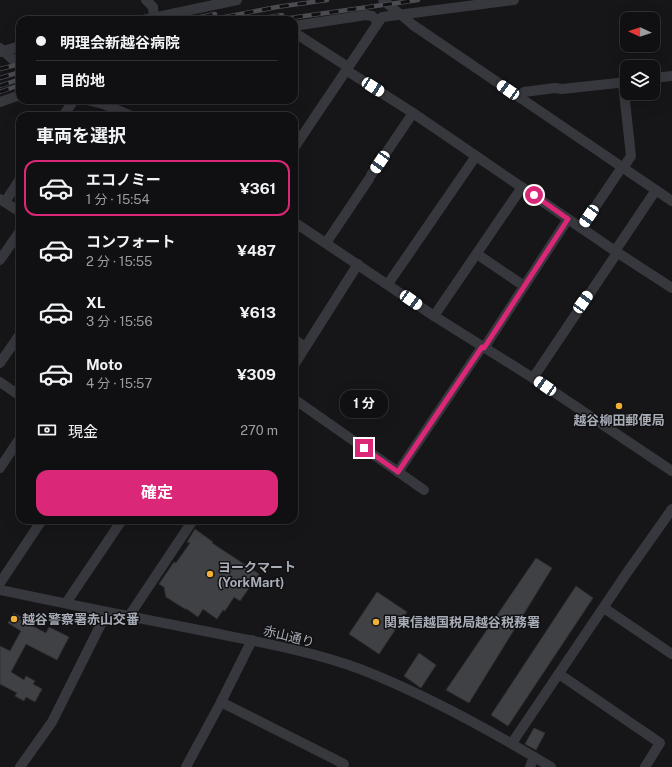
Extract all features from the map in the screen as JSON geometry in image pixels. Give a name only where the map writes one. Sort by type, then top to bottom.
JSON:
[{"type":"street","points":[[146,0],[153,7],[154,16]]},
{"type":"street","points":[[163,16],[237,0]]},
{"type":"street","points":[[382,0],[400,15],[672,201]]},
{"type":"street","points":[[298,142],[382,17],[514,0]]},
{"type":"street","points":[[298,25],[366,15],[372,16],[378,22]]},
{"type":"street","points":[[298,34],[616,252],[672,288]]},
{"type":"street","points":[[1,50],[16,47]]},
{"type":"street","points":[[1,50],[16,63]]},
{"type":"street","points":[[660,77],[672,76]]},
{"type":"street","points":[[520,98],[524,92],[620,83]]},
{"type":"street","points":[[0,102],[16,96]]},
{"type":"street","points":[[581,228],[622,168],[632,156],[627,100]]},
{"type":"street","points":[[103,104],[122,112]]},
{"type":"street","points":[[326,243],[413,112]]},
{"type":"street","points":[[388,284],[476,156]]},
{"type":"street","points":[[16,184],[2,200],[16,209]]},
{"type":"street","points":[[434,316],[522,187]]},
{"type":"street","points":[[533,378],[656,190]]},
{"type":"street","points":[[398,472],[483,348],[568,219]]},
{"type":"street","points":[[298,225],[483,348],[533,378],[672,472]]},
{"type":"street","points":[[0,260],[16,237]]},
{"type":"street","points":[[476,254],[524,286]]},
{"type":"street","points":[[298,358],[358,264]]},
{"type":"street","points":[[0,363],[16,340]]},
{"type":"street","points":[[298,342],[305,347]]},
{"type":"street","points":[[0,382],[16,393]]},
{"type":"street","points":[[298,402],[424,490]]},
{"type":"street","points":[[0,468],[16,444]]},
{"type":"street","points":[[512,743],[626,574],[672,509]]},
{"type":"street","points":[[0,583],[4,567],[39,524]]},
{"type":"street","points":[[66,603],[119,524]]},
{"type":"street","points":[[129,616],[190,524]]},
{"type":"street","name":"赤山通り","points":[[0,590],[252,640],[324,658],[360,669],[431,700],[512,743],[551,767]]},
{"type":"street","points":[[604,608],[672,654]]},
{"type":"street","points":[[20,767],[52,722],[107,612]]},
{"type":"street","points":[[186,767],[252,640]]},
{"type":"street","points":[[559,674],[660,743],[645,767]]},
{"type":"street","points":[[221,702],[344,764],[342,767]]},
{"type":"street","points":[[530,767],[534,757]]},
{"type":"building","points":[[195,529],[213,542],[212,543],[259,574],[240,601],[234,597],[225,611],[223,610],[217,619],[203,609],[198,617],[166,597],[164,587],[159,584],[174,562],[176,563],[190,543],[187,542]]},
{"type":"building","points":[[536,558],[552,568],[469,703],[446,690]]},
{"type":"building","points":[[576,586],[593,598],[508,726],[491,715]]},
{"type":"building","points":[[377,592],[407,612],[379,654],[349,634]]},
{"type":"building","points":[[14,613],[21,617],[19,619],[46,633],[49,627],[69,637],[57,660],[26,644],[11,672],[24,680],[26,676],[35,681],[33,684],[42,689],[35,702],[26,697],[24,701],[15,696],[17,693],[0,684],[0,646],[10,651],[21,631],[8,623]]},
{"type":"building","points":[[419,653],[436,665],[421,688],[404,676]]},
{"type":"building","points":[[534,728],[545,733],[536,750],[525,744]]},
{"type":"railway","points":[[230,16],[277,7],[327,0]]},
{"type":"railway","points":[[298,17],[418,0]]},
{"type":"railway","points":[[205,16],[215,14]]},
{"type":"railway","points":[[276,16],[282,15]]},
{"type":"railway","points":[[0,69],[16,65]]},
{"type":"railway","points":[[0,78],[16,73]]},
{"type":"railway","points":[[0,86],[16,80]]},
{"type":"railway","points":[[0,92],[16,86]]},
{"type":"place","name":"越谷柳田郵便局","points":[[619,406]]},
{"type":"place","name":"ヨークマート (YorkMart)","points":[[210,574]]},
{"type":"place","name":"越谷警察署赤山交番","points":[[14,619]]},
{"type":"place","name":"関東信越国税局越谷税務署","points":[[376,622]]},
{"type":"route","points":[[364,448],[398,472],[482,347],[484,348],[568,219],[534,195]]}]
